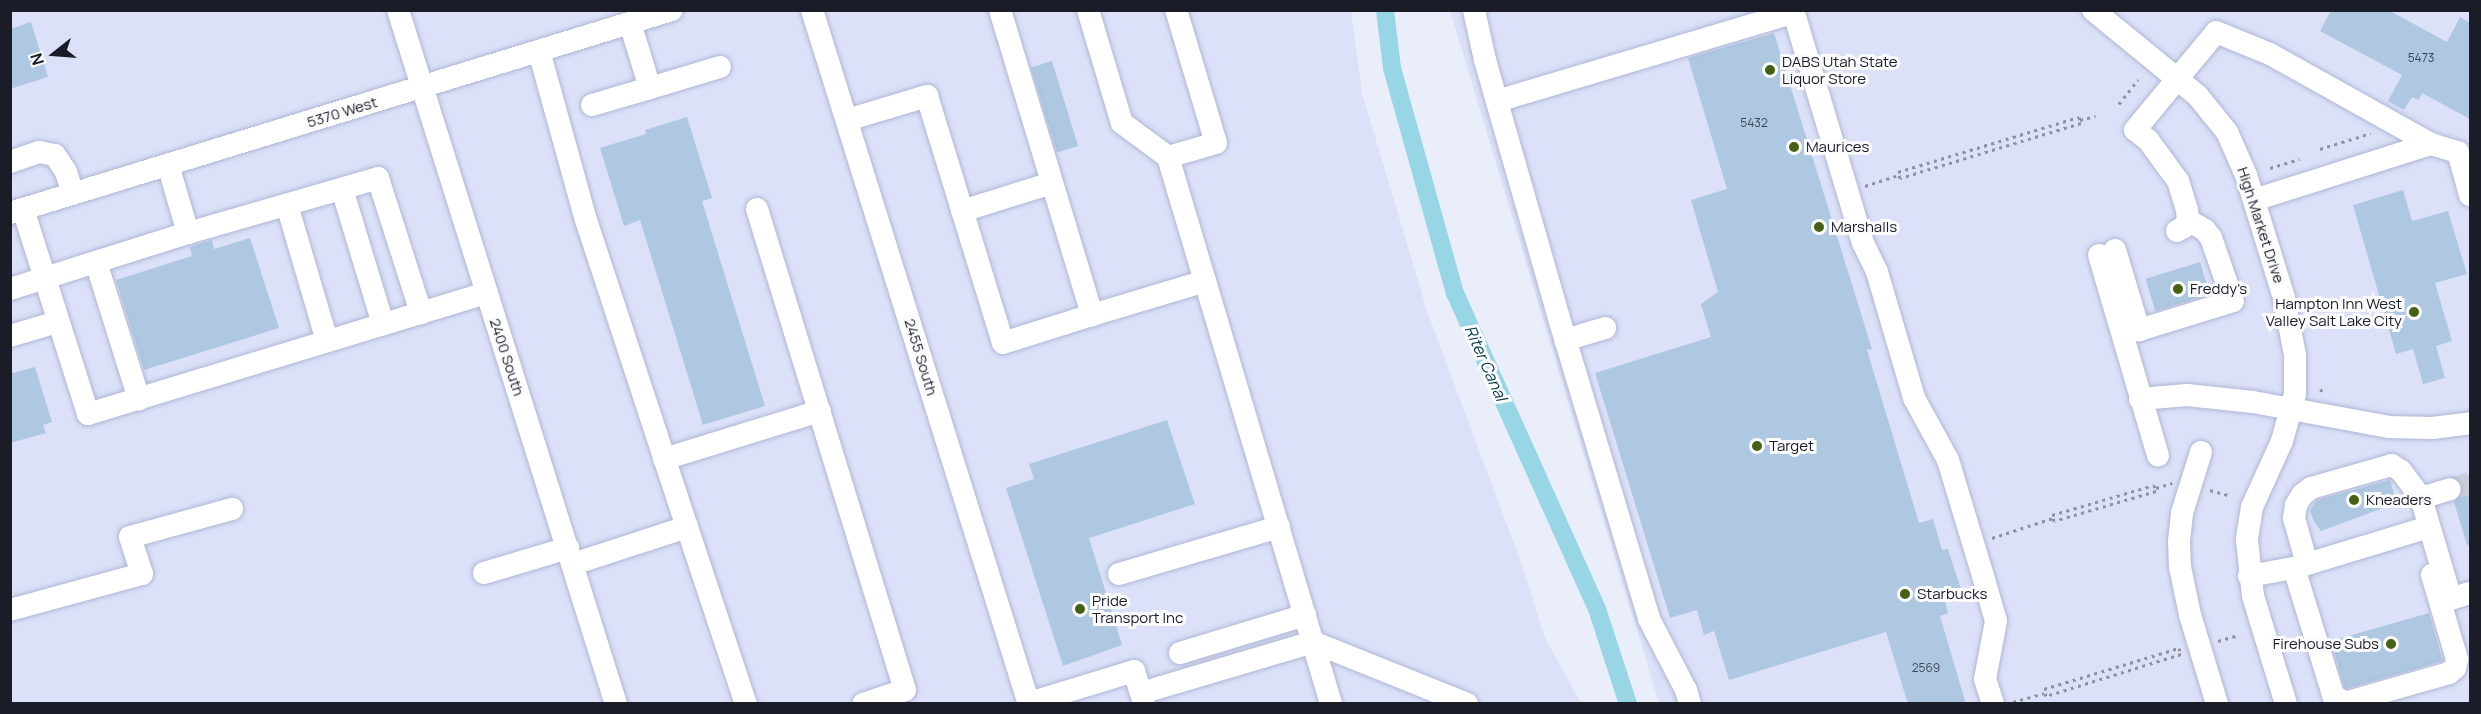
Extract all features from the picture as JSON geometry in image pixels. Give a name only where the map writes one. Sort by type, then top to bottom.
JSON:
[{"type":"street","name":"2400 South","points":[[398,10],[616,704]]},
{"type":"street","name":"5370 West","points":[[16,211],[672,10]]},
{"type":"street","name":"2455 South","points":[[812,10],[1029,703]]},
{"type":"street","points":[[1000,10],[1092,315]]},
{"type":"street","points":[[1088,10],[1122,123],[1168,157],[1331,704]]},
{"type":"street","points":[[1168,157],[1216,143],[1176,10]]},
{"type":"street","points":[[1474,10],[1497,101],[1565,340],[1649,619],[1686,690],[1690,704]]},
{"type":"street","name":"High Market Drive","points":[[2093,10],[2208,107],[2227,132],[2240,159],[2254,200],[2292,336],[2295,376],[2292,410],[2282,441],[2252,507],[2247,540],[2249,576],[2286,704]]},
{"type":"street","points":[[1497,101],[1793,12],[1863,243],[1877,272],[1914,398],[1948,460],[1996,621],[1985,679],[1992,704]]},
{"type":"street","points":[[630,23],[650,88]]},
{"type":"street","points":[[2158,456],[2140,399],[2107,253],[2139,330],[2233,301],[2211,238],[2205,230],[2182,226],[2187,210],[2178,181],[2148,140],[2135,130],[2216,32],[2270,54],[2431,144],[2458,152],[2470,195]]},
{"type":"street","points":[[539,51],[585,217],[746,704]]},
{"type":"street","points":[[592,105],[720,67]]},
{"type":"street","points":[[847,120],[927,96],[1003,343],[1205,281]]},
{"type":"street","points":[[2254,200],[2431,144]]},
{"type":"street","points":[[10,162],[39,152],[55,155],[66,172],[73,194]]},
{"type":"street","points":[[168,165],[188,233]]},
{"type":"street","points":[[10,289],[188,233],[378,178],[421,313]]},
{"type":"street","points":[[962,211],[1052,183]]},
{"type":"street","points":[[342,189],[383,324]]},
{"type":"street","points":[[286,205],[327,341]]},
{"type":"street","points":[[757,209],[905,690],[863,704]]},
{"type":"street","points":[[16,211],[43,279],[88,414],[487,293]]},
{"type":"street","points":[[96,262],[139,399]]},
{"type":"street","points":[[10,336],[57,322]]},
{"type":"street","points":[[1565,340],[1605,328]]},
{"type":"street","points":[[2140,399],[2187,395],[2253,402],[2389,427],[2432,428],[2470,423]]},
{"type":"street","points":[[664,459],[819,411]]},
{"type":"street","points":[[2200,452],[2182,513],[2179,541],[2180,567],[2190,615],[2217,704]]},
{"type":"street","points":[[2432,575],[2457,660],[2455,668],[2449,673],[2344,703],[2337,700],[2333,695],[2307,614],[2294,518],[2296,505],[2311,488],[2392,465],[2401,471],[2421,498],[2451,599],[2470,593]]},
{"type":"street","points":[[2421,498],[2450,489]]},
{"type":"street","points":[[10,610],[142,574],[130,537],[232,509]]},
{"type":"street","points":[[484,573],[570,556],[687,527]]},
{"type":"street","points":[[1119,574],[1279,527]]},
{"type":"street","points":[[2249,576],[2300,566],[2430,527]]},
{"type":"street","points":[[1180,653],[1305,615]]},
{"type":"street","points":[[1029,703],[1090,694],[1134,671],[1142,698],[1313,642],[1467,704]]},
{"type":"path","points":[[2119,104],[2138,80]]},
{"type":"path","points":[[1861,187],[1899,175],[1900,178],[2081,123],[2080,120],[2096,116]]},
{"type":"path","points":[[2320,149],[2381,130]]},
{"type":"path","points":[[2270,168],[2301,159]]},
{"type":"path","points":[[2053,518],[2054,521],[2156,491],[2156,488],[2180,481]]},
{"type":"path","points":[[1985,540],[2053,518],[2052,515],[2154,485],[2156,488]]},
{"type":"path","points":[[2202,487],[2231,496]]},
{"type":"path","points":[[2208,643],[2240,635]]},
{"type":"path","points":[[2008,704],[2045,693],[2046,696],[2181,654],[2179,648],[2044,689],[2045,693]]},
{"type":"shaded area","points":[[10,11],[1351,11],[1362,93],[1427,311],[1521,562],[1545,638],[1581,703],[11,703]]},
{"type":"shaded area","points":[[1450,11],[2470,11],[2470,703],[1659,703]]},
{"type":"building","points":[[2331,10],[2388,10],[2447,42],[2460,17],[2470,23],[2470,119],[2422,93],[2419,100],[2412,97],[2404,110],[2388,101],[2402,75],[2320,31]]},
{"type":"building","points":[[31,22],[48,77],[10,89],[10,29]]},
{"type":"building","name":"Target","points":[[1774,33],[1872,349],[1867,350],[1919,523],[1933,519],[1942,550],[1948,549],[1962,592],[1944,598],[1948,613],[1940,616],[1966,704],[1908,704],[1886,632],[1729,680],[1714,631],[1704,635],[1697,610],[1670,618],[1595,373],[1711,337],[1701,304],[1718,292],[1691,200],[1727,189],[1688,58]]},
{"type":"building","points":[[1052,61],[1078,146],[1057,153],[1031,67]]},
{"type":"building","points":[[687,117],[712,198],[702,201],[765,406],[703,425],[640,220],[624,226],[600,148],[646,134],[645,130]]},
{"type":"building","name":"Hampton Inn West Valley Salt Lake City","points":[[2403,190],[2412,221],[2448,211],[2467,274],[2435,283],[2452,341],[2436,346],[2445,378],[2423,384],[2413,349],[2396,354],[2353,205]]},
{"type":"building","points":[[250,238],[279,328],[144,370],[116,280],[192,256],[190,247],[192,246],[212,240],[214,249]]},
{"type":"building","name":"Freddy's","points":[[2200,262],[2210,295],[2155,311],[2145,279]]},
{"type":"building","points":[[35,367],[52,422],[43,425],[46,433],[10,443],[10,374]]},
{"type":"building","points":[[1167,420],[1195,504],[1089,538],[1122,645],[1063,666],[1006,488],[1034,479],[1029,464]]},
{"type":"building","points":[[2470,475],[2470,544],[2467,545],[2454,502],[2463,491],[2458,479]]},
{"type":"building","name":"Kneaders","points":[[2390,480],[2397,503],[2321,531],[2314,522],[2310,510],[2317,500]]},
{"type":"building","points":[[2429,613],[2443,661],[2345,689],[2331,641]]},
{"type":"waterway","name":"Riter Canal","points":[[1385,10],[1392,68],[1455,293],[1597,609],[1628,704]]},
{"type":"tunnel","points":[[2450,489],[2470,483]]},
{"type":"place","name":"DABS Utah State Liquor Store","points":[[1770,70]]},
{"type":"place","name":"Maurices","points":[[1794,147]]},
{"type":"place","name":"Marshalls","points":[[1819,227]]},
{"type":"place","name":"Freddy's","points":[[2178,289]]},
{"type":"place","name":"Hampton Inn West Valley Salt Lake City","points":[[2414,312]]},
{"type":"place","name":"Target","points":[[1757,446]]},
{"type":"place","name":"Kneaders","points":[[2354,500]]},
{"type":"place","name":"Starbucks","points":[[1905,594]]},
{"type":"place","name":"Pride Transport Inc","points":[[1080,609]]},
{"type":"place","name":"Firehouse Subs","points":[[2391,644]]}]
